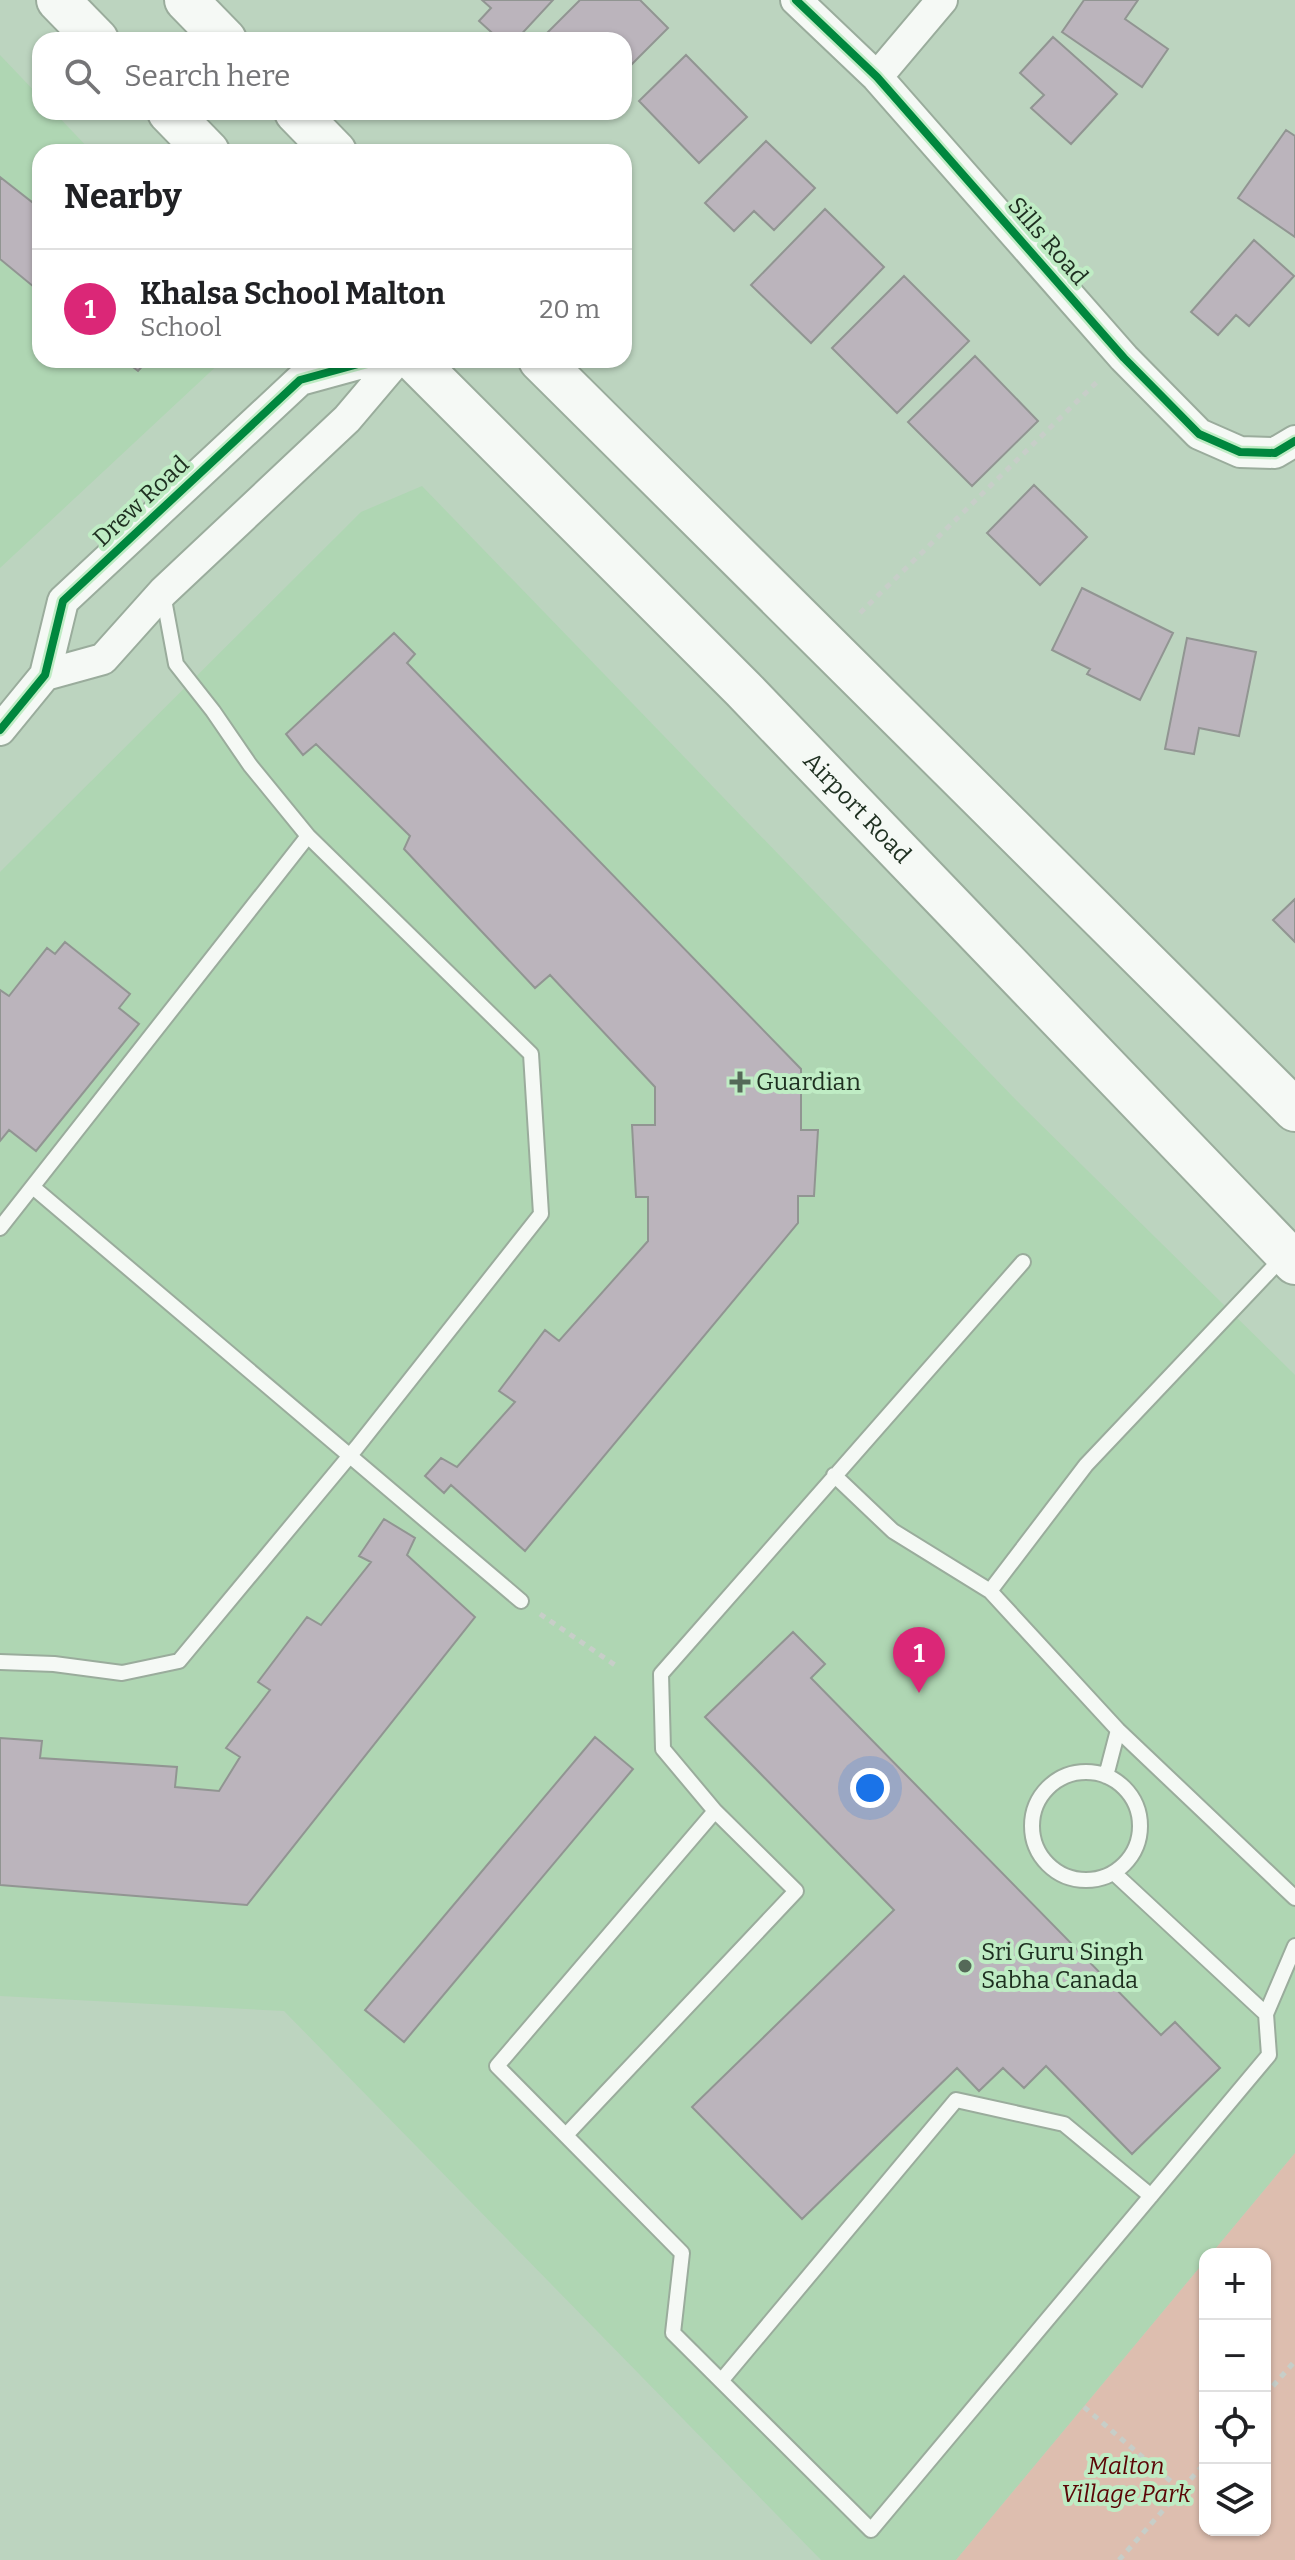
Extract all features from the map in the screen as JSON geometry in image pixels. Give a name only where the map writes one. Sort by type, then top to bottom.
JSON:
[{"type":"main road","points":[[58,0],[89,32]]},
{"type":"main road","points":[[186,0],[217,32]]},
{"type":"main road","points":[[177,120],[200,144]]},
{"type":"main road","points":[[304,120],[327,144]]},
{"type":"main road","name":"Airport Road","points":[[422,368],[743,689],[1292,1254]]},
{"type":"main road","points":[[548,368],[1295,1110]]},
{"type":"street","name":"Sills Road","points":[[796,0],[877,77],[1124,358],[1199,434],[1240,452],[1275,453],[1295,441]]},
{"type":"street","points":[[877,77],[942,0]]},
{"type":"street","name":"Drew Road","points":[[0,730],[45,675],[63,601],[300,380],[344,368]]},
{"type":"street","points":[[45,675],[103,659],[163,592],[347,419],[390,368]]},
{"type":"lane","points":[[0,1662],[54,1664],[122,1673],[179,1661],[350,1456],[541,1214],[531,1054],[308,836],[250,765],[176,664],[163,592]]},
{"type":"lane","points":[[0,1228],[308,836]]},
{"type":"lane","points":[[34,1188],[521,1601]]},
{"type":"lane","points":[[990,1591],[1086,1465],[1292,1254]]},
{"type":"lane","points":[[566,2135],[796,1891],[715,1811],[663,1749],[661,1674],[1023,1262]]},
{"type":"lane","points":[[834,1475],[893,1531],[990,1591],[1118,1730],[1295,1898]]},
{"type":"lane","points":[[1106,1776],[1118,1730]]},
{"type":"lane","points":[[1089,1772],[1106,1776],[1121,1785],[1139,1813],[1140,1830],[1136,1847],[1127,1862],[1114,1873],[1098,1879],[1079,1880],[1061,1875],[1047,1864],[1036,1848],[1032,1830],[1034,1812],[1042,1795],[1055,1782],[1072,1774],[1089,1772]]},
{"type":"lane","points":[[715,1811],[497,2066],[682,2253],[673,2333],[871,2530],[1269,2055],[1266,2014],[1295,1946]]},
{"type":"lane","points":[[1114,1873],[1266,2014]]},
{"type":"lane","points":[[721,2381],[956,2100],[1064,2124],[1151,2196]]},
{"type":"path","points":[[860,613],[1124,358]]},
{"type":"path","points":[[521,1601],[615,1665]]},
{"type":"path","points":[[1268,2392],[1295,2361]]},
{"type":"path","points":[[1084,2407],[1181,2490]]},
{"type":"path","points":[[1119,2560],[1204,2464]]},
{"type":"shaded area","points":[[0,55],[32,89],[32,120],[62,120],[84,144],[32,144],[32,368],[214,368],[0,568]]},
{"type":"shaded area","points":[[422,486],[1021,1105],[1295,1375],[1295,2153],[1216,2248],[1199,2248],[1199,2268],[956,2560],[821,2560],[284,2011],[0,1996],[0,872],[361,512]]},
{"type":"green space","name":"Malton Village Park","points":[[1295,2153],[1295,2560],[956,2560],[1199,2268],[1199,2536],[1271,2536],[1271,2248],[1216,2248]]},
{"type":"building","points":[[482,0],[553,0],[523,32],[491,32],[479,21],[491,8]]},
{"type":"building","points":[[580,0],[640,0],[668,28],[632,64],[632,32],[548,32]]},
{"type":"building","points":[[1084,0],[1138,0],[1125,19],[1168,49],[1142,87],[1062,32]]},
{"type":"building","points":[[1053,37],[1117,94],[1071,144],[1031,108],[1044,95],[1020,73]]},
{"type":"building","points":[[686,55],[747,117],[699,163],[639,101]]},
{"type":"building","points":[[1286,130],[1295,136],[1295,237],[1238,198]]},
{"type":"building","points":[[766,141],[815,188],[774,230],[754,211],[734,231],[705,203]]},
{"type":"building","points":[[0,177],[32,202],[32,285],[0,259]]},
{"type":"building","points":[[825,209],[884,267],[811,343],[751,285]]},
{"type":"building","points":[[1254,240],[1294,276],[1249,326],[1236,315],[1218,335],[1191,312]]},
{"type":"building","points":[[904,276],[969,341],[897,413],[832,348]]},
{"type":"building","points":[[975,356],[1038,421],[972,486],[908,422]]},
{"type":"building","points":[[1034,485],[1087,537],[1040,585],[987,533]]},
{"type":"building","points":[[1082,588],[1173,633],[1140,700],[1087,674],[1090,669],[1052,650]]},
{"type":"building","points":[[394,633],[415,654],[407,663],[801,1069],[801,1130],[818,1130],[814,1196],[798,1196],[798,1223],[525,1551],[451,1485],[444,1493],[425,1476],[441,1458],[457,1467],[515,1402],[499,1391],[545,1330],[559,1341],[648,1241],[648,1197],[636,1197],[632,1125],[655,1125],[655,1087],[550,975],[535,988],[404,849],[410,836],[316,744],[303,755],[286,734]]},
{"type":"building","points":[[1187,638],[1256,652],[1239,736],[1199,728],[1194,754],[1165,749]]},
{"type":"building","points":[[1295,899],[1295,942],[1273,920]]},
{"type":"building","points":[[65,942],[130,994],[119,1008],[139,1024],[36,1151],[9,1130],[0,1141],[0,990],[9,996],[47,948],[55,954]]},
{"type":"building","points":[[384,1519],[415,1538],[407,1555],[475,1617],[247,1905],[0,1885],[0,1738],[42,1741],[40,1758],[177,1767],[175,1787],[219,1791],[240,1757],[226,1748],[270,1690],[258,1682],[307,1617],[321,1625],[371,1562],[359,1556]]},
{"type":"building","name":"Sri Guru Singh Sabha Canada","points":[[793,1632],[825,1664],[811,1678],[1161,2035],[1175,2022],[1220,2068],[1132,2154],[1046,2066],[1024,2088],[1003,2068],[979,2091],[957,2068],[802,2219],[692,2107],[894,1910],[705,1717]]},
{"type":"building","points":[[595,1737],[633,1769],[404,2042],[365,2010]]},
{"type":"cycle path","points":[[796,0],[877,77],[1124,358],[1199,434],[1240,452],[1275,453],[1295,441]]},
{"type":"cycle path","points":[[0,730],[45,675],[63,601],[300,380],[344,368]]},
{"type":"place","name":"Guardian","points":[[740,1082]]},
{"type":"place","name":"Khalsa School Malton","points":[[919,1693]]},
{"type":"place","name":"Sri Guru Singh Sabha Canada","points":[[965,1966]]}]
